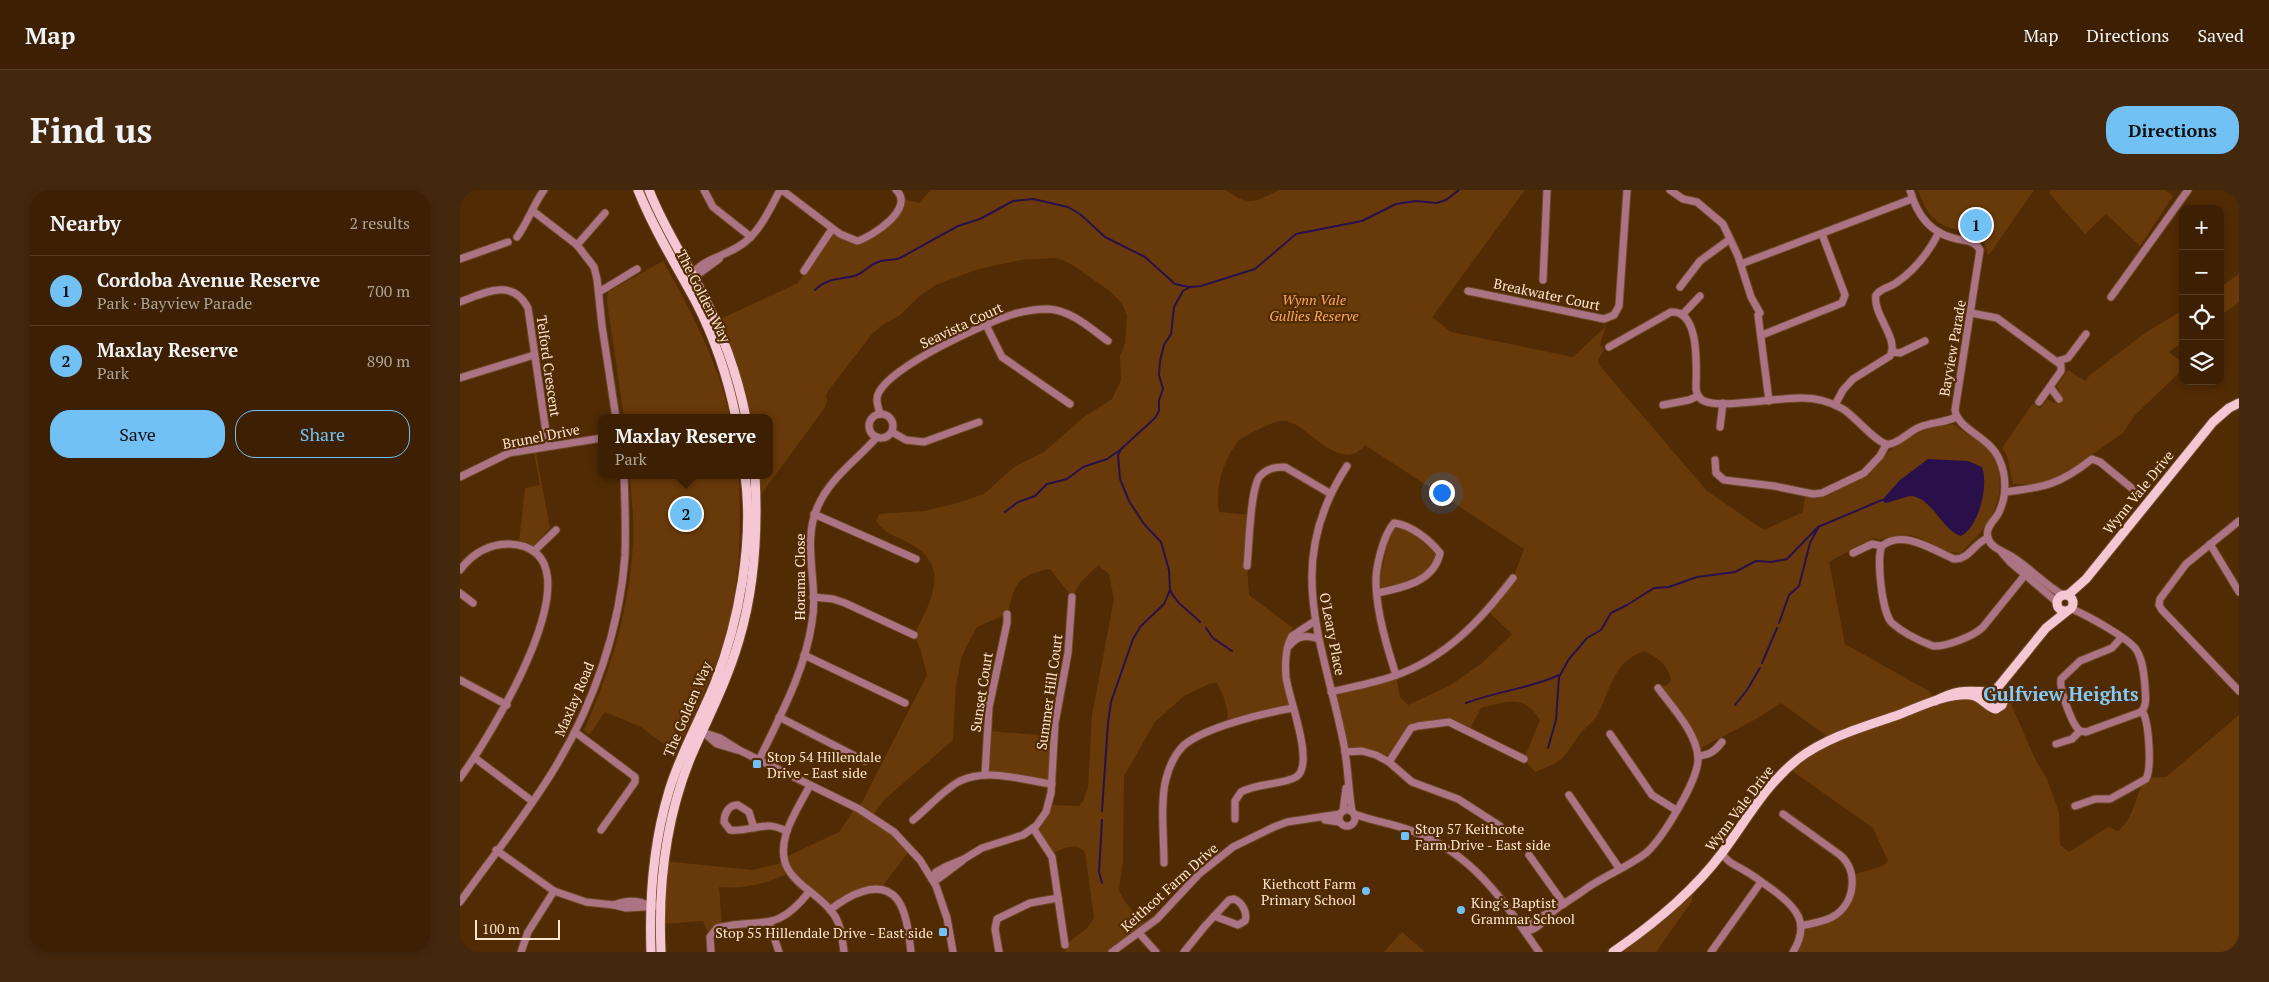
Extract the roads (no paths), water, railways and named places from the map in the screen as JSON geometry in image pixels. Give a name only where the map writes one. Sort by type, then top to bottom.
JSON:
[{"type":"main road","name":"The Golden Way","points":[[638,190],[660,239],[690,293],[720,357],[735,414]]},
{"type":"main road","name":"The Golden Way","points":[[649,190],[665,228],[692,275],[723,339],[739,385],[745,414]]},
{"type":"main road","points":[[676,267],[692,275],[690,293]]},
{"type":"main road","name":"Wynn Vale Drive","points":[[1613,952],[1667,912],[1693,887],[1722,853],[1767,790],[1784,771],[1802,756],[1834,738],[1961,690],[1995,693],[2225,406],[2239,398]]},
{"type":"main road","name":"Wynn Vale Drive","points":[[2212,422],[2228,408],[2239,402]]},
{"type":"main road","name":"The Golden Way","points":[[651,952],[655,906],[671,819],[698,730],[723,660],[739,599],[746,543],[745,479]]},
{"type":"main road","name":"The Golden Way","points":[[698,730],[730,669],[746,611],[756,542],[755,479]]},
{"type":"main road","points":[[1995,693],[2004,702],[1999,708],[1992,708],[1987,702],[1987,697],[1995,693]]},
{"type":"main road","name":"Wynn Vale Drive","points":[[1934,701],[1968,695],[1987,702]]},
{"type":"main road","name":"The Golden Way","points":[[655,906],[661,952]]},
{"type":"street","points":[[518,237],[533,211],[535,202],[544,190]]},
{"type":"street","points":[[704,190],[712,206],[751,236]]},
{"type":"street","points":[[692,275],[700,274],[751,236],[781,190],[832,229],[851,240],[863,240],[886,225],[901,205],[899,192],[896,190]]},
{"type":"street","points":[[1543,280],[1548,190]]},
{"type":"street","name":"Breakwater Court","points":[[1468,290],[1604,319],[1614,316],[1619,306],[1627,190]]},
{"type":"street","points":[[1670,190],[1683,199],[1697,202],[1723,224],[1760,313],[1758,315],[1769,400]]},
{"type":"street","name":"Bayview Parade","points":[[1910,190],[1912,199],[1921,216],[1939,232],[1953,238],[1972,242],[1980,250],[1955,410],[1956,417],[1962,425],[1983,438],[1996,453],[2004,472],[2005,492],[2001,508],[1988,529],[1988,538]]},
{"type":"street","points":[[2112,297],[2188,190]]},
{"type":"street","points":[[1741,264],[1912,199]]},
{"type":"street","points":[[533,211],[577,245],[594,267],[615,414]]},
{"type":"street","points":[[577,245],[605,213]]},
{"type":"street","points":[[804,271],[832,229]]},
{"type":"street","points":[[1835,405],[1848,384],[1865,370],[1889,358],[1892,352],[1892,345],[1876,304],[1876,295],[1897,283],[1920,262],[1939,232]]},
{"type":"street","points":[[1762,336],[1839,305],[1844,300],[1843,290],[1822,234]]},
{"type":"street","points":[[1680,287],[1700,261],[1730,239]]},
{"type":"street","points":[[460,259],[508,242]]},
{"type":"street","points":[[599,292],[637,269]]},
{"type":"street","name":"Telford Crescent","points":[[460,302],[502,289],[518,295],[528,308],[548,446]]},
{"type":"street","points":[[1683,314],[1700,296]]},
{"type":"street","name":"Seavista Court","points":[[880,414],[876,402],[879,392],[890,378],[923,356],[1015,313],[1038,309],[1057,310],[1067,313],[1108,341]]},
{"type":"street","points":[[1609,347],[1671,312],[1683,314]]},
{"type":"street","points":[[1971,313],[1997,318],[2061,365],[2061,371],[2039,402]]},
{"type":"street","points":[[1683,314],[1694,337],[1696,389],[1698,396],[1708,403],[1808,398],[1835,405],[1854,417],[1879,442],[1886,445],[1894,443],[1919,427],[1944,422],[1956,417]]},
{"type":"street","points":[[986,325],[1002,356],[1070,404]]},
{"type":"street","points":[[1628,326],[1632,334]]},
{"type":"street","points":[[2058,362],[2068,358],[2086,334]]},
{"type":"street","points":[[1892,352],[1900,353],[1925,341]]},
{"type":"street","points":[[460,378],[534,355]]},
{"type":"street","points":[[2050,387],[2059,399]]},
{"type":"street","points":[[1663,405],[1698,396]]},
{"type":"street","points":[[1720,427],[1723,403]]},
{"type":"street","points":[[880,414],[889,416],[893,425],[892,432],[882,438],[877,437],[869,427],[872,418],[880,414]]},
{"type":"street","points":[[892,432],[906,440],[924,442],[979,422]]},
{"type":"street","name":"Horama Close","points":[[759,760],[792,691],[804,655],[812,622],[814,597],[810,540],[814,514],[824,492],[877,437]]},
{"type":"street","name":"Brunel Drive","points":[[460,477],[509,453],[598,439]]},
{"type":"street","points":[[1715,460],[1716,473],[1724,480],[1757,483],[1817,494],[1864,473],[1880,456],[1886,445]]},
{"type":"street","points":[[2005,492],[2055,484],[2092,459],[2100,462],[2134,490]]},
{"type":"street","name":"O'Leary Place","points":[[1347,466],[1331,494],[1319,525],[1312,558],[1311,587],[1318,639],[1345,752],[1347,782],[1354,815]]},
{"type":"street","points":[[1247,566],[1256,484],[1266,471],[1277,467],[1286,468],[1331,494]]},
{"type":"street","name":"Maxlay Road","points":[[460,902],[556,767],[575,732],[599,676],[620,596],[626,534],[624,479]]},
{"type":"street","points":[[814,514],[839,523],[916,559]]},
{"type":"street","points":[[2239,521],[2186,564],[2160,599],[2159,604],[2166,615],[2239,691]]},
{"type":"street","points":[[1377,593],[1411,586],[1438,563],[1440,553],[1434,545],[1404,524],[1394,523],[1387,531],[1376,584],[1377,593],[1388,647],[1396,675]]},
{"type":"street","points":[[534,551],[556,530]]},
{"type":"street","points":[[1853,553],[1872,544],[1882,546],[1890,542],[1915,540],[1954,559],[1959,559],[1967,555],[1981,541],[1988,538],[1993,545],[2014,557],[2027,572],[2066,603],[2087,615],[2121,638],[2134,647],[2139,654],[2144,674],[2145,706],[2142,711],[2086,732],[2080,731],[2075,726],[2061,690],[2061,679],[2080,661],[2112,648],[2121,638]]},
{"type":"street","points":[[460,570],[466,562],[481,551],[500,544],[518,545],[534,551],[546,568],[549,585],[540,623],[523,674],[475,758],[460,778]]},
{"type":"street","points":[[2210,544],[2239,592]]},
{"type":"street","points":[[1882,546],[1879,554],[1884,604],[1889,620],[1933,646],[1940,646],[1978,633],[2027,572]]},
{"type":"street","points":[[1332,692],[1396,675],[1424,662],[1458,639],[1488,611],[1513,578]]},
{"type":"street","points":[[460,593],[473,603]]},
{"type":"street","points":[[814,597],[845,602],[914,635]]},
{"type":"street","name":"Summer Hill Court","points":[[932,879],[936,872],[945,867],[964,859],[982,848],[1017,837],[1033,828],[1043,818],[1049,805],[1052,784],[1055,723],[1068,653],[1072,597]]},
{"type":"street","name":"Sunset Court","points":[[985,775],[989,707],[1007,623],[1007,614]]},
{"type":"street","points":[[1235,818],[1235,801],[1241,792],[1292,779],[1303,768],[1303,750],[1286,679],[1285,666],[1288,647],[1293,634],[1315,621]]},
{"type":"street","points":[[1288,647],[1298,637],[1309,636],[1318,639]]},
{"type":"street","points":[[804,655],[905,703]]},
{"type":"street","points":[[460,680],[507,705]]},
{"type":"street","points":[[1525,931],[1532,930],[1564,904],[1648,851],[1694,780],[1698,756],[1690,734],[1658,688]]},
{"type":"street","points":[[1164,864],[1165,781],[1171,762],[1184,746],[1202,734],[1293,708]]},
{"type":"street","points":[[2075,806],[2094,799],[2110,799],[2147,778],[2149,770],[2147,720],[2142,711]]},
{"type":"street","points":[[780,717],[865,761]]},
{"type":"street","points":[[1389,762],[1411,728],[1449,722],[1524,759]]},
{"type":"street","points":[[698,730],[717,744],[739,750],[866,812],[890,828],[914,853],[932,879],[944,907],[953,952]]},
{"type":"street","points":[[2056,744],[2072,739],[2080,731]]},
{"type":"street","points":[[575,732],[635,777],[635,782],[602,830]]},
{"type":"street","points":[[1610,734],[1652,796],[1676,810]]},
{"type":"street","points":[[1698,756],[1708,755],[1722,742]]},
{"type":"street","points":[[1345,752],[1370,752],[1389,762],[1412,782],[1458,799],[1500,826]]},
{"type":"street","points":[[475,758],[532,801]]},
{"type":"street","points":[[913,820],[960,781],[985,775],[1052,784]]},
{"type":"street","name":"O'Leary Place","points":[[1341,816],[1347,782]]},
{"type":"street","points":[[810,785],[787,831],[784,843],[786,862],[796,881],[830,910],[838,922],[844,952]]},
{"type":"street","points":[[1569,795],[1619,868]]},
{"type":"street","points":[[754,828],[749,812],[738,804],[731,806],[726,813],[724,822],[730,830],[754,828],[771,826],[787,831]]},
{"type":"street","points":[[1783,814],[1840,855],[1848,864],[1852,875],[1851,891],[1839,913],[1823,921],[1801,926]]},
{"type":"street","points":[[1341,816],[1348,826],[1354,815]]},
{"type":"street","points":[[1341,816],[1354,815],[1426,836],[1460,856],[1492,886],[1539,952]]},
{"type":"street","name":"Keithcot Farm Drive","points":[[1112,952],[1139,933],[1163,912],[1213,861],[1233,847],[1271,830],[1341,816]]},
{"type":"street","points":[[1033,828],[1052,857],[1064,945]]},
{"type":"street","points":[[496,850],[554,891],[586,902],[614,905],[622,902],[642,902],[655,906]]},
{"type":"street","points":[[1722,853],[1724,858],[1748,872],[1793,906],[1801,926],[1798,944],[1793,952]]},
{"type":"street","points":[[1529,855],[1564,904]]},
{"type":"street","points":[[1711,952],[1761,882]]},
{"type":"street","points":[[830,910],[846,898],[862,892],[880,889],[891,893],[897,899],[902,909],[911,952]]},
{"type":"street","points":[[521,952],[528,932],[554,891]]},
{"type":"street","points":[[711,952],[710,937],[717,928],[770,922],[789,914],[809,892]]},
{"type":"street","points":[[999,952],[995,929],[996,922],[1000,917],[1036,900],[1058,898]]},
{"type":"street","points":[[1184,952],[1214,916],[1229,900],[1234,899],[1241,904],[1246,916],[1245,921],[1238,925],[1214,916]]},
{"type":"street","points":[[770,922],[779,952]]},
{"type":"street","points":[[1139,933],[1156,952]]},
{"type":"waterway","points":[[1005,512],[1018,502],[1035,496],[1047,484],[1067,479],[1083,467],[1107,459],[1120,450],[1155,418],[1159,411],[1159,400],[1163,389],[1159,375],[1160,361],[1164,345],[1171,334],[1174,307],[1183,291],[1190,287],[1201,286],[1255,269],[1296,234],[1362,221],[1396,204],[1416,201],[1437,203],[1446,200],[1459,190]]},
{"type":"waterway","points":[[815,290],[828,281],[857,275],[878,262],[900,258],[958,226],[980,219],[1013,201],[1033,199],[1068,207],[1080,214],[1105,237],[1145,257],[1175,284],[1189,287]]},
{"type":"waterway","points":[[1102,811],[1111,702],[1133,639],[1141,626],[1164,604],[1170,590],[1169,570],[1161,542],[1144,524],[1129,501],[1120,479],[1118,455],[1120,451]]},
{"type":"waterway","points":[[1548,748],[1556,720],[1559,677],[1569,659],[1587,638],[1601,630],[1611,613],[1654,588],[1669,587],[1697,577],[1735,572],[1756,561],[1771,562],[1787,559],[1818,527],[1882,500]]},
{"type":"waterway","points":[[1779,623],[1789,595],[1799,586],[1810,543],[1818,528]]},
{"type":"waterway","points":[[1170,590],[1179,603],[1200,622]]},
{"type":"waterway","points":[[1206,628],[1213,638],[1232,651]]},
{"type":"waterway","points":[[1762,663],[1777,628]]},
{"type":"waterway","points":[[1735,705],[1747,690],[1760,668]]},
{"type":"waterway","points":[[1466,703],[1536,684],[1559,675]]},
{"type":"waterway","points":[[1102,820],[1099,872],[1102,883]]},
{"type":"place","name":"Cordoba Avenue Reserve","points":[[1976,225]]},
{"type":"place","name":"Maxlay Reserve","points":[[686,514]]},
{"type":"place","name":"Stop 54 Hillendale Drive - East side","points":[[757,764]]},
{"type":"place","name":"Stop 57 Keithcote Farm Drive - East side","points":[[1405,836]]},
{"type":"place","name":"Kiethcott Farm Primary School","points":[[1366,891]]},
{"type":"place","name":"King's Baptist Grammar School","points":[[1461,910]]},
{"type":"place","name":"Stop 55 Hillendale Drive - East side","points":[[943,932]]},
{"type":"district","name":"Gulfview Heights","points":[[2061,693]]},
{"type":"park label","name":"Wynn Vale Gullies Reserve","points":[[1314,308]]}]
